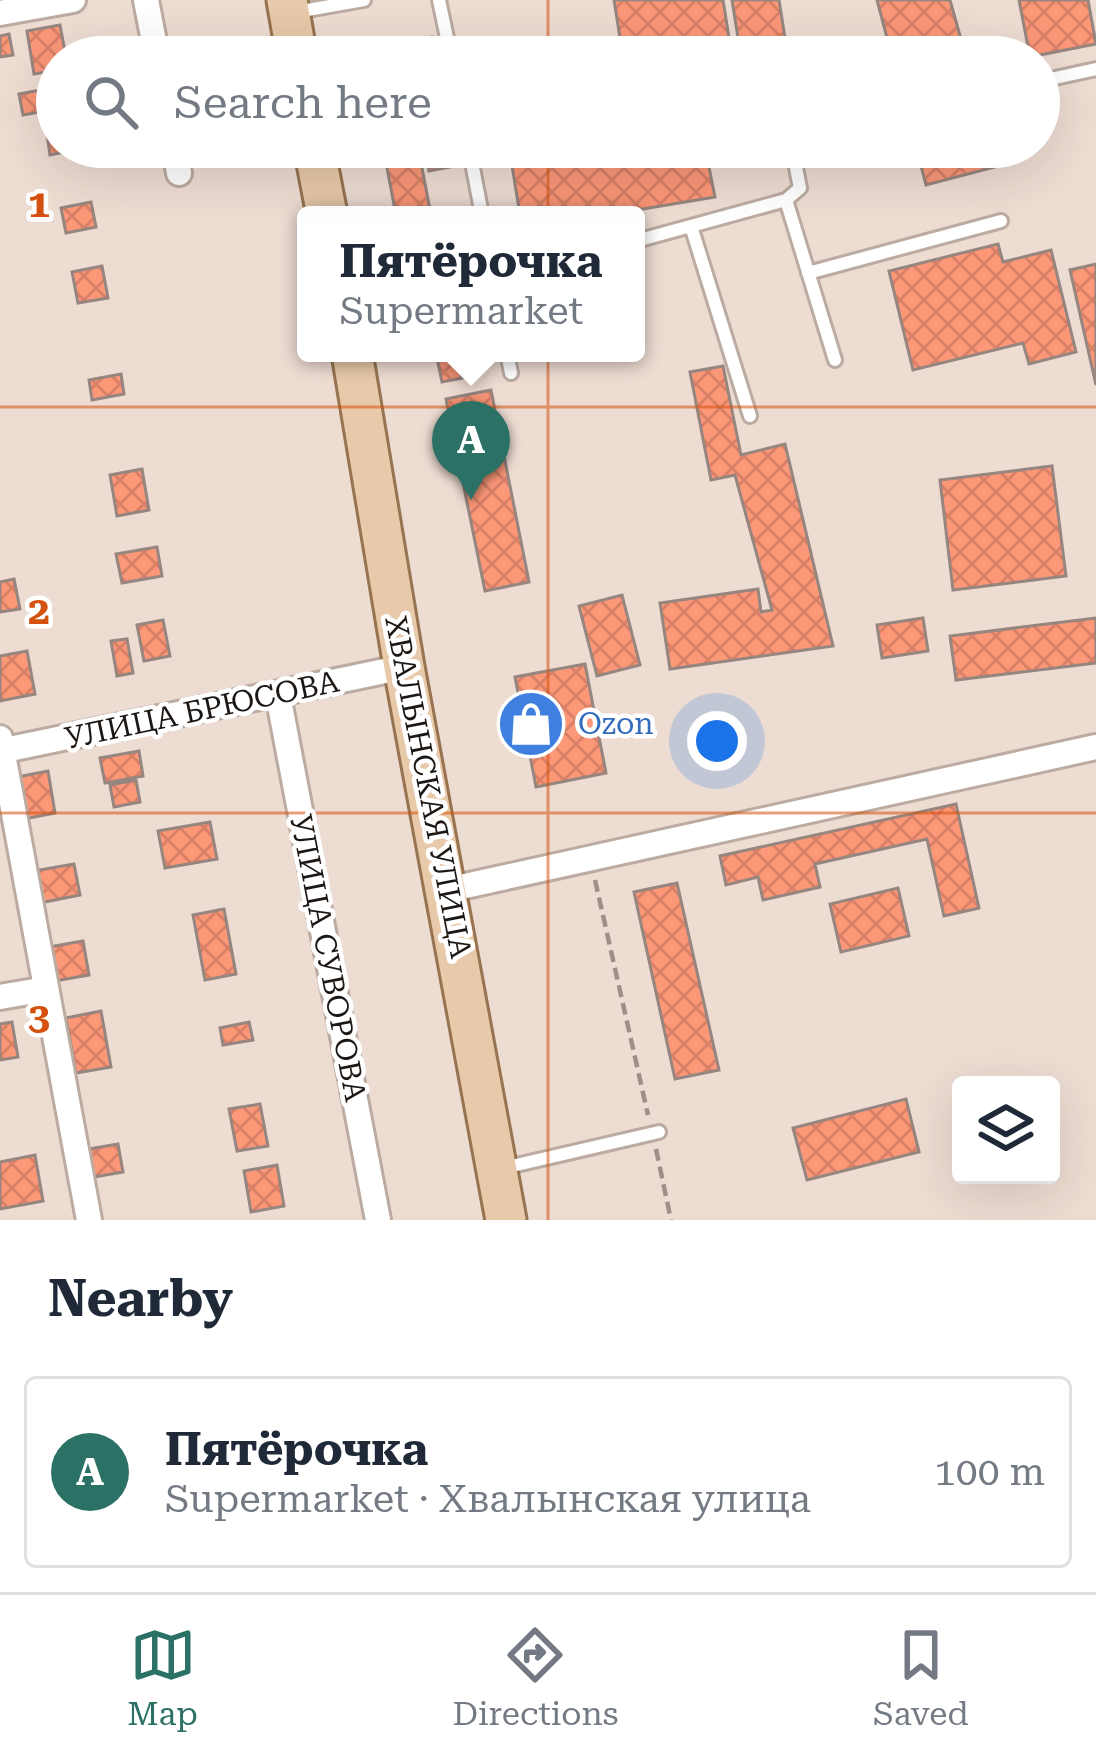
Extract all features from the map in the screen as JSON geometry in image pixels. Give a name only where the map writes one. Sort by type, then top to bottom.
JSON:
[{"type":"main road","points":[[318,168],[325,206]]},
{"type":"main road","name":"ХВАЛЫНСКАЯ УЛИЦА","points":[[353,362],[404,667],[506,1220]]},
{"type":"street","points":[[0,13],[74,0]]},
{"type":"street","points":[[146,0],[153,36]]},
{"type":"street","name":"УЛИЦА БРЮСОВА","points":[[1,747],[404,667]]},
{"type":"street","name":"УЛИЦА СУВОРОВА","points":[[278,695],[378,1220]]},
{"type":"street","points":[[1,747],[89,1220]]},
{"type":"street","points":[[447,890],[1096,747]]},
{"type":"street","points":[[0,998],[46,989]]},
{"type":"lane","points":[[288,7],[364,0]]},
{"type":"lane","points":[[439,0],[447,36]]},
{"type":"lane","points":[[1060,77],[1096,69]]},
{"type":"lane","points":[[473,168],[480,206]]},
{"type":"lane","points":[[645,239],[786,200],[800,188],[796,168]]},
{"type":"lane","points":[[786,200],[835,360]]},
{"type":"lane","points":[[808,272],[1001,220]]},
{"type":"lane","points":[[691,226],[750,416]]},
{"type":"lane","points":[[509,362],[511,373]]},
{"type":"lane","points":[[498,1169],[656,1133]]},
{"type":"path","points":[[590,859],[656,1133],[671,1220]]},
{"type":"building","points":[[614,0],[723,0],[729,36],[620,36]]},
{"type":"building","points":[[732,0],[779,0],[785,36],[738,36]]},
{"type":"building","points":[[877,0],[950,0],[960,36],[886,36]]},
{"type":"building","points":[[1019,0],[1088,0],[1096,44],[1060,51],[1060,36],[1026,36]]},
{"type":"building","points":[[60,25],[62,36],[36,36],[36,74],[34,74],[27,31]]},
{"type":"building","points":[[9,34],[13,55],[0,57],[0,36]]},
{"type":"building","points":[[36,91],[36,113],[23,115],[19,94]]},
{"type":"building","points":[[387,168],[422,168],[429,206],[394,206]]},
{"type":"building","points":[[512,168],[709,168],[715,197],[645,209],[519,206]]},
{"type":"building","points":[[922,168],[991,168],[926,185]]},
{"type":"building","points":[[91,202],[96,227],[66,233],[61,208]]},
{"type":"building","points":[[998,244],[1003,262],[1051,250],[1076,352],[1029,364],[1023,343],[913,370],[889,271]]},
{"type":"building","points":[[1096,264],[1096,385],[1070,270]]},
{"type":"building","points":[[102,266],[108,298],[78,303],[72,272]]},
{"type":"building","points":[[438,362],[458,362],[462,378],[442,382]]},
{"type":"building","points":[[723,366],[741,455],[785,444],[833,646],[670,669],[660,603],[758,589],[761,612],[772,610],[735,475],[711,480],[690,372]]},
{"type":"building","points":[[121,374],[124,394],[92,400],[89,380]]},
{"type":"building","points":[[491,390],[529,582],[485,591],[446,399]]},
{"type":"building","points":[[1052,466],[1066,576],[953,590],[940,480]]},
{"type":"building","points":[[142,469],[149,510],[117,516],[110,475]]},
{"type":"building","points":[[157,547],[162,576],[122,583],[116,554]]},
{"type":"building","points":[[14,579],[20,609],[0,612],[0,582]]},
{"type":"building","points":[[622,595],[640,665],[597,676],[579,606]]},
{"type":"building","points":[[923,618],[928,651],[882,658],[877,625]]},
{"type":"building","points":[[1096,618],[1096,663],[956,680],[950,636]]},
{"type":"building","points":[[163,620],[170,656],[144,661],[137,625]]},
{"type":"building","points":[[127,639],[133,673],[117,676],[111,641]]},
{"type":"building","points":[[27,651],[35,694],[0,701],[0,656]]},
{"type":"building","points":[[585,664],[606,773],[536,787],[515,677]]},
{"type":"building","points":[[139,751],[143,776],[105,783],[100,758]]},
{"type":"building","points":[[48,771],[55,813],[19,820],[12,778]]},
{"type":"building","points":[[136,780],[140,802],[114,807],[110,785]]},
{"type":"building","points":[[956,804],[979,908],[944,916],[927,839],[815,864],[820,887],[763,900],[758,877],[726,885],[720,856]]},
{"type":"building","points":[[210,822],[217,859],[165,868],[158,831]]},
{"type":"building","points":[[74,864],[80,895],[40,903],[34,871]]},
{"type":"building","points":[[677,883],[719,1070],[675,1079],[634,892]]},
{"type":"building","points":[[898,888],[909,936],[841,952],[830,904]]},
{"type":"building","points":[[224,909],[236,974],[205,980],[193,915]]},
{"type":"building","points":[[83,941],[89,975],[55,981],[49,947]]},
{"type":"building","points":[[101,1011],[111,1067],[76,1073],[66,1018]]},
{"type":"building","points":[[12,1022],[18,1057],[0,1060],[0,1024]]},
{"type":"building","points":[[249,1022],[253,1040],[223,1045],[220,1028]]},
{"type":"building","points":[[906,1099],[919,1152],[807,1180],[793,1128]]},
{"type":"building","points":[[260,1104],[268,1146],[237,1151],[229,1109]]},
{"type":"building","points":[[118,1144],[123,1172],[94,1177],[89,1149]]},
{"type":"building","points":[[35,1155],[43,1201],[0,1209],[0,1162]]},
{"type":"building","points":[[277,1165],[284,1206],[251,1212],[244,1171]]},
{"type":"place","name":"Пятёрочка","points":[[471,500]]},
{"type":"place","name":"Ozon","points":[[531,724]]}]
